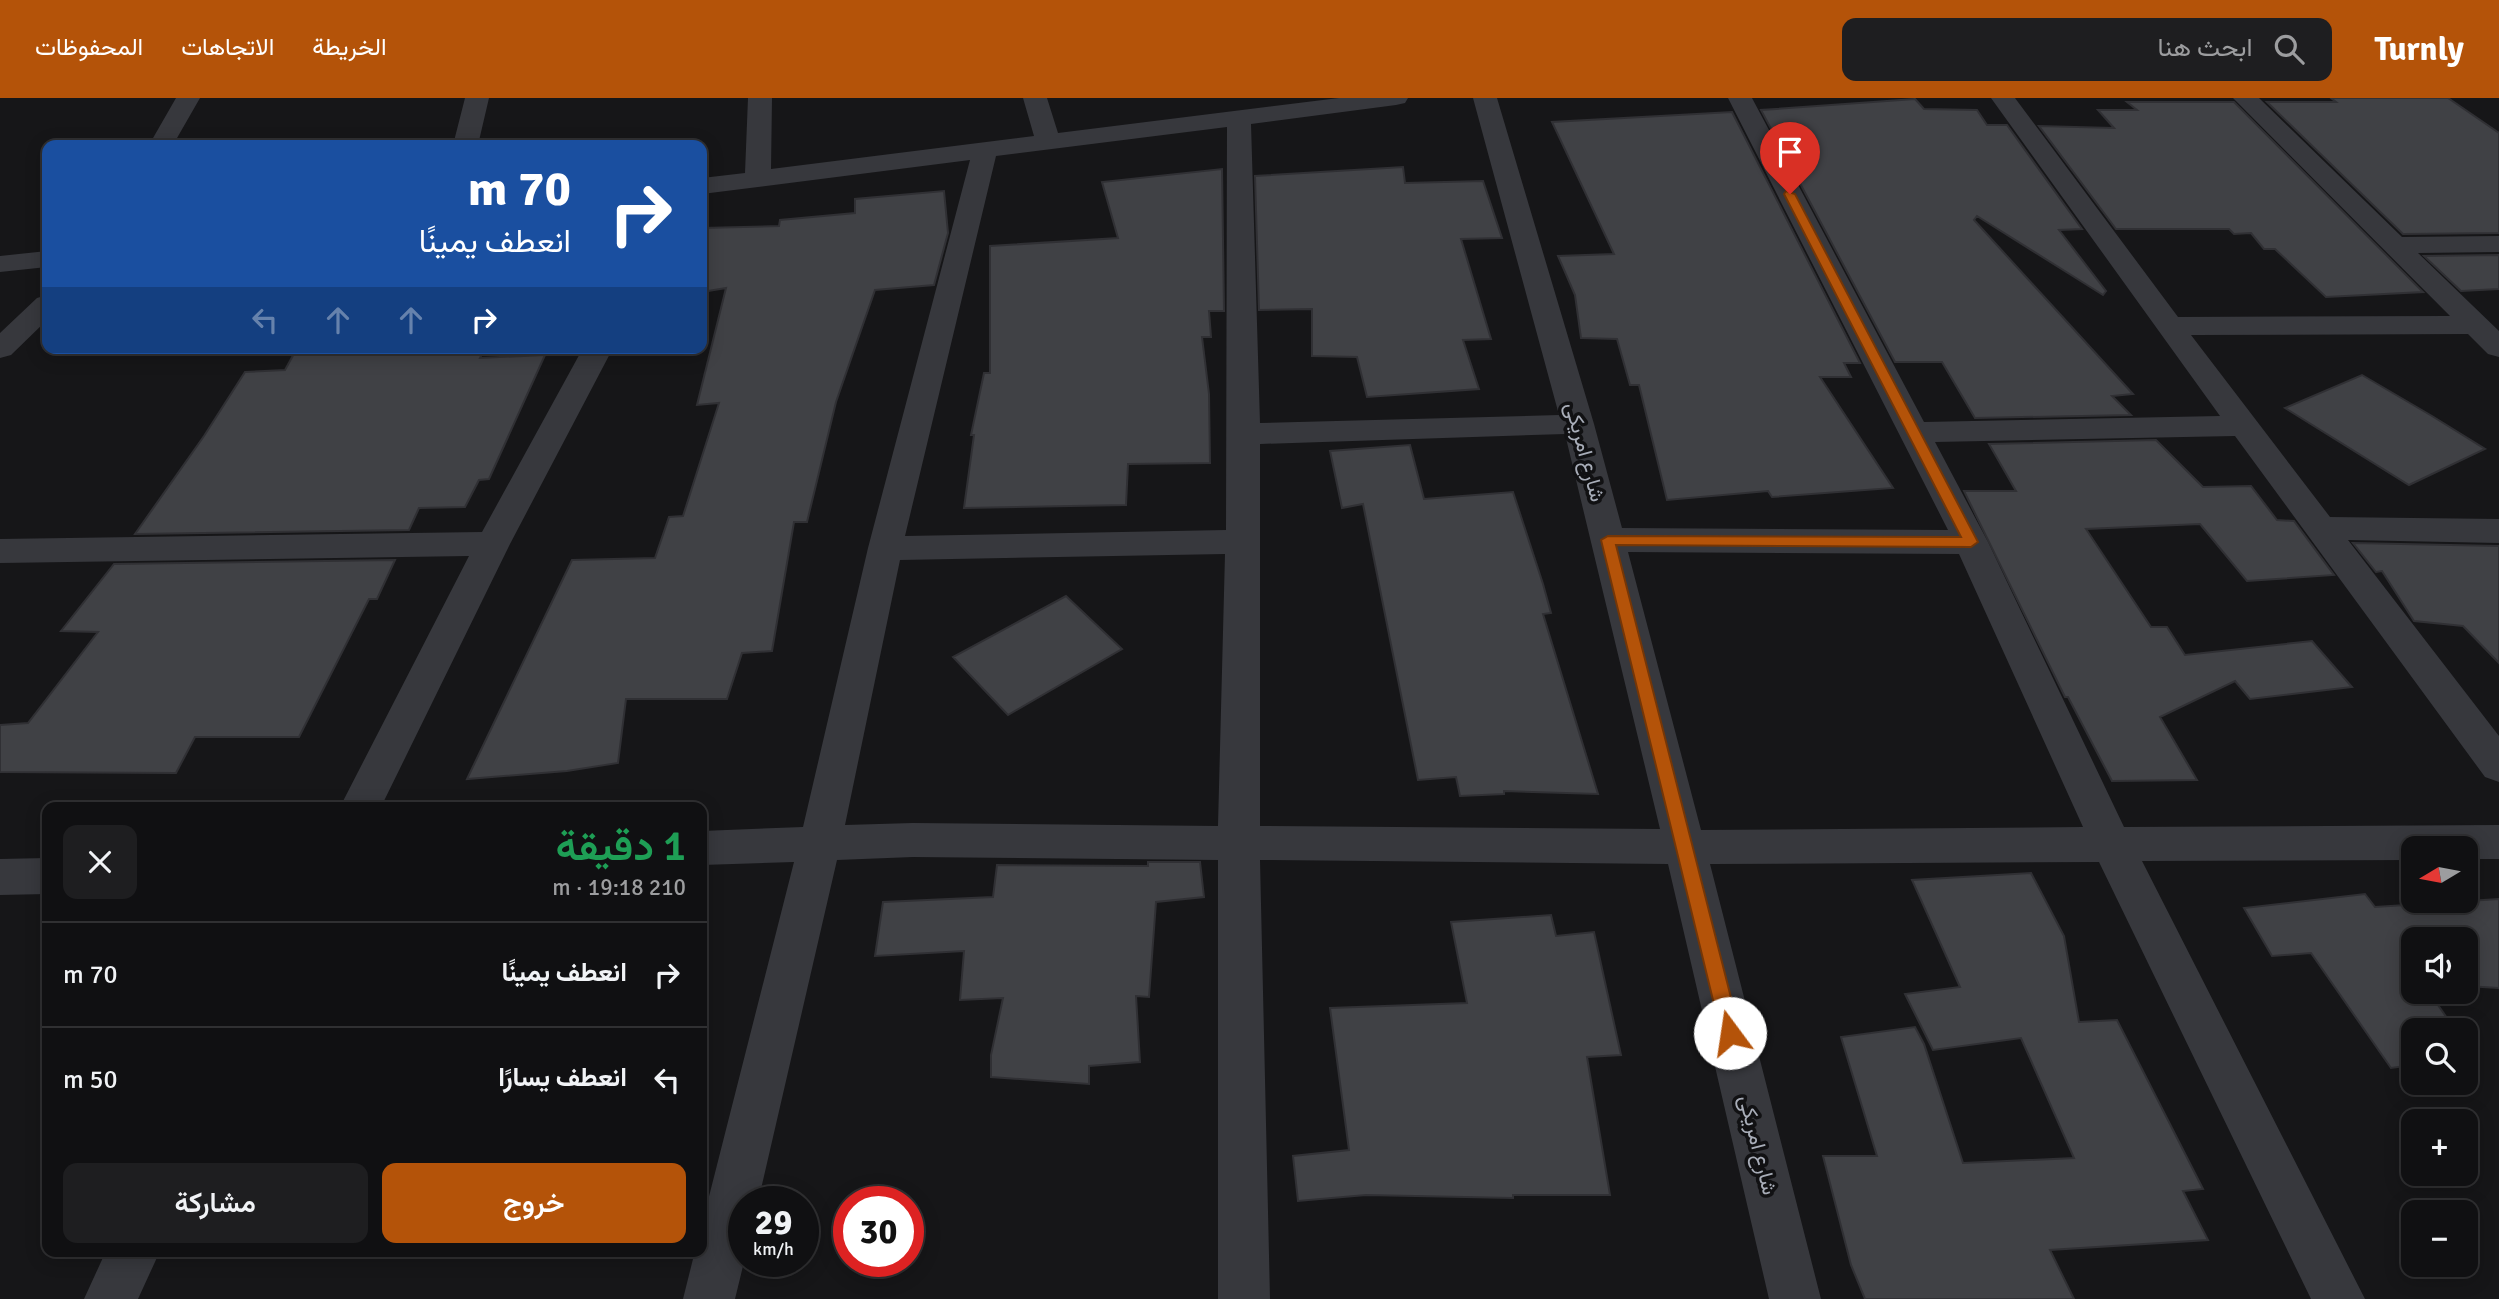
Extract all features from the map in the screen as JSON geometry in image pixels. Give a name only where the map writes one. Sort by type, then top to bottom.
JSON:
[{"type":"street","points":[[163,140],[188,98]]},
{"type":"street","points":[[467,140],[477,98]]},
{"type":"street","points":[[758,179],[760,98]]},
{"type":"street","points":[[1035,98],[1048,140]]},
{"type":"street","points":[[707,185],[1239,117],[1320,102],[1396,98]]},
{"type":"street","name":"شارع امريكى","points":[[1485,98],[1578,424],[1608,540],[1795,1299]]},
{"type":"street","points":[[1740,98],[1971,542],[2111,843],[2339,1299]]},
{"type":"street","points":[[2003,98],[2169,326],[2499,766]]},
{"type":"street","points":[[2245,98],[2499,348]]},
{"type":"street","points":[[1239,117],[1244,434],[1239,845],[1244,1299]]},
{"type":"street","points":[[709,1299],[820,843],[885,548],[985,149]]},
{"type":"street","points":[[2394,245],[2499,244]]},
{"type":"street","points":[[0,264],[42,260]]},
{"type":"street","points":[[0,349],[42,309]]},
{"type":"street","points":[[2169,326],[2476,325]]},
{"type":"street","points":[[363,802],[493,544],[595,354]]},
{"type":"street","points":[[1244,434],[1578,424]]},
{"type":"street","points":[[1916,432],[2245,426]]},
{"type":"street","points":[[2320,528],[2499,531]]},
{"type":"street","points":[[1608,540],[1971,542]]},
{"type":"street","points":[[885,548],[1242,542]]},
{"type":"street","points":[[0,551],[493,544]]},
{"type":"street","points":[[707,848],[913,841],[1685,847],[2499,842]]},
{"type":"street","points":[[0,877],[42,876]]},
{"type":"street","points":[[110,1299],[131,1257]]},
{"type":"building","points":[[2331,98],[2448,98],[2499,133],[2499,233],[2403,234],[2267,102],[2336,102]]},
{"type":"building","points":[[1915,99],[1924,109],[1977,110],[1987,125],[2007,125],[2082,229],[2059,230],[2106,291],[2103,295],[1977,216],[1974,220],[2133,394],[2112,396],[2131,415],[1975,418],[1942,362],[1895,362],[1761,110]]},
{"type":"building","points":[[2127,102],[2234,102],[2423,292],[2326,297],[2275,249],[2264,249],[2251,233],[2234,234],[2229,229],[2116,229],[2039,126],[2114,128],[2098,110],[2137,110]]},
{"type":"building","points":[[1732,112],[1860,363],[1844,363],[1851,377],[1820,377],[1893,488],[1772,497],[1768,491],[1667,500],[1639,385],[1630,385],[1617,339],[1581,338],[1575,295],[1558,256],[1614,254],[1552,122]]},
{"type":"building","points":[[1403,167],[1405,183],[1483,181],[1502,238],[1461,239],[1491,339],[1463,340],[1479,389],[1367,397],[1357,357],[1312,356],[1312,309],[1259,310],[1255,176]]},
{"type":"building","points":[[1222,169],[1224,311],[1209,311],[1211,337],[1202,337],[1209,394],[1210,463],[1128,464],[1126,505],[964,508],[974,435],[971,435],[984,373],[990,373],[990,246],[1118,238],[1102,182]]},
{"type":"building","points":[[944,191],[948,233],[934,285],[875,290],[836,402],[807,522],[794,522],[772,651],[742,653],[727,699],[626,699],[618,763],[567,771],[467,779],[572,560],[655,558],[669,517],[683,516],[719,403],[697,405],[726,288],[707,291],[707,228],[779,226],[780,220],[855,213],[855,199]]},
{"type":"building","points":[[2499,255],[2499,289],[2461,291],[2424,256]]},
{"type":"building","points":[[294,354],[482,354],[480,358],[545,355],[489,479],[479,480],[465,507],[419,508],[409,530],[135,534],[245,372],[285,370]]},
{"type":"building","points":[[2362,375],[2485,449],[2409,485],[2285,408]]},
{"type":"building","points":[[2156,440],[2203,487],[2251,486],[2277,520],[2294,521],[2334,575],[2247,581],[2200,524],[2086,529],[2151,627],[2167,627],[2185,655],[2312,641],[2352,687],[2250,699],[2235,681],[2160,717],[2197,780],[2112,781],[2068,697],[2065,697],[1964,491],[2016,491],[1989,444]]},
{"type":"building","points":[[1410,445],[1424,499],[1513,492],[1551,613],[1543,614],[1598,794],[1504,791],[1504,794],[1460,796],[1456,777],[1418,780],[1363,504],[1342,508],[1330,451]]},
{"type":"building","points":[[2353,543],[2499,546],[2499,663],[2463,626],[2414,621],[2382,571],[2376,572]]},
{"type":"building","points":[[395,560],[377,599],[369,599],[299,737],[195,737],[176,773],[0,772],[0,725],[28,723],[98,632],[61,631],[114,564]]},
{"type":"building","points":[[1066,596],[1122,649],[1008,715],[953,657]]},
{"type":"building","points":[[1148,862],[1200,862],[1204,897],[1156,902],[1149,997],[1136,996],[1140,1062],[1089,1066],[1089,1084],[991,1077],[991,1055],[1003,998],[960,1000],[964,951],[875,956],[883,902],[993,897],[997,865],[1148,866]]},
{"type":"building","points":[[2031,873],[2064,936],[2079,1022],[2117,1020],[2203,1189],[2183,1191],[2208,1240],[2050,1250],[2074,1299],[1865,1299],[1851,1265],[1823,1156],[1877,1156],[1841,1037],[1915,1027],[1924,1044],[1963,1163],[2074,1158],[2021,1038],[1933,1050],[1905,994],[1960,987],[1912,880]]},
{"type":"building","points":[[2365,894],[2375,907],[2401,905],[2401,914],[2478,914],[2478,900],[2499,899],[2499,988],[2478,987],[2478,927],[2401,927],[2401,1004],[2437,1004],[2447,1018],[2401,1018],[2401,1067],[2391,1068],[2311,953],[2272,956],[2244,908]]},
{"type":"building","points":[[1551,915],[1556,936],[1594,932],[1621,1055],[1587,1057],[1610,1195],[1513,1195],[1513,1198],[1366,1195],[1298,1201],[1293,1156],[1349,1150],[1330,1008],[1467,1003],[1451,922]]},
{"type":"route","points":[[1730,1033],[1608,540],[1971,542],[1790,194]]}]
